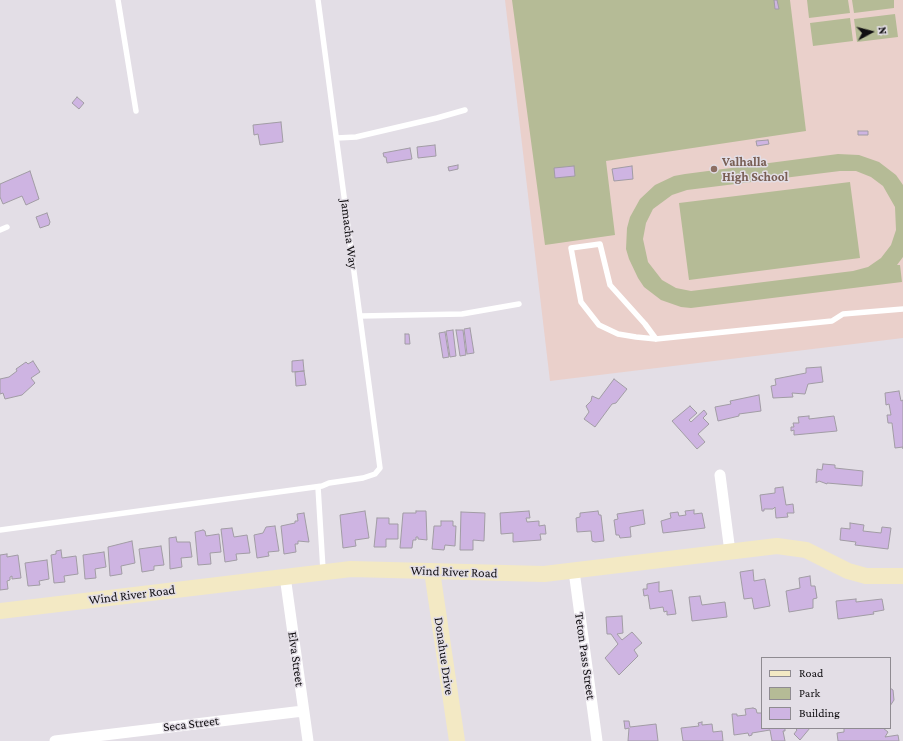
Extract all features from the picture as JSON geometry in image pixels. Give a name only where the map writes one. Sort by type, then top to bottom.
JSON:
[{"type":"street","points":[[720,475],[730,552]]},
{"type":"street","name":"Wind River Road","points":[[0,611],[351,569],[544,574],[777,546],[806,550],[848,571],[866,576],[903,576]]},
{"type":"street","name":"Donahue Drive","points":[[432,571],[457,741]]},
{"type":"street","name":"Teton Pass Street","points":[[574,571],[597,741]]},
{"type":"street","name":"Elva Street","points":[[285,576],[308,741]]},
{"type":"street","name":"Seca Street","points":[[55,741],[304,711]]},
{"type":"lane","points":[[118,0],[136,111]]},
{"type":"lane","name":"Jamacha Way","points":[[318,0],[380,468],[375,474],[362,478],[329,483],[318,487]]},
{"type":"lane","points":[[337,138],[356,137],[465,110]]},
{"type":"lane","points":[[0,230],[7,227]]},
{"type":"lane","points":[[656,338],[610,285],[600,244],[571,248],[581,302],[599,324],[618,334],[656,338],[832,321],[843,314],[903,309]]},
{"type":"lane","points":[[360,316],[462,314],[519,304]]},
{"type":"lane","points":[[0,530],[318,487],[323,572]]},
{"type":"shaded area","name":"Valhalla High School","points":[[505,0],[903,0],[903,338],[550,381]]},
{"type":"green space","points":[[512,0],[790,0],[806,131],[606,161],[615,235],[545,245]]},
{"type":"green space","points":[[807,0],[848,0],[850,13],[809,18]]},
{"type":"green space","points":[[852,0],[894,0],[894,8],[854,13]]},
{"type":"green space","points":[[895,14],[898,37],[857,42],[854,19]]},
{"type":"green space","points":[[850,18],[853,41],[813,46],[810,23]]},
{"type":"green space","points":[[838,154],[859,155],[879,162],[896,175],[903,185],[903,257],[897,265],[900,265],[902,282],[691,308],[681,307],[661,300],[644,287],[629,259],[626,249],[627,228],[630,217],[640,199],[655,185],[674,176]],"holes":[[[840,171],[856,171],[871,177],[883,186],[895,207],[896,230],[891,245],[881,258],[868,267],[853,271],[691,291],[676,288],[662,280],[648,262],[643,239],[646,223],[653,209],[672,195],[687,190]]]},
{"type":"green space","points":[[850,182],[860,258],[689,280],[679,203]]},
{"type":"building","points":[[774,0],[777,0],[779,9],[775,9]]},
{"type":"building","points":[[77,97],[84,103],[79,109],[72,103]]},
{"type":"building","points":[[281,122],[283,142],[260,145],[258,134],[254,135],[253,125]]},
{"type":"building","points":[[858,131],[868,131],[868,135],[858,135]]},
{"type":"building","points":[[768,140],[769,144],[757,146],[756,141]]},
{"type":"building","points":[[435,145],[436,156],[418,158],[417,147]]},
{"type":"building","points":[[410,148],[412,159],[387,163],[386,157],[384,157],[383,153]]},
{"type":"building","points":[[458,165],[458,169],[449,171],[448,167]]},
{"type":"building","points":[[574,166],[575,176],[555,178],[554,168]]},
{"type":"building","points":[[632,166],[633,179],[614,181],[612,169]]},
{"type":"building","points":[[30,171],[39,199],[26,205],[22,196],[3,204],[0,197],[0,184]]},
{"type":"building","points":[[47,213],[50,222],[49,225],[40,228],[36,217]]},
{"type":"building","points":[[470,328],[474,353],[467,354],[464,329]]},
{"type":"building","points":[[453,330],[456,356],[450,357],[446,331]]},
{"type":"building","points":[[456,330],[463,330],[466,355],[460,356]]},
{"type":"building","points":[[445,332],[449,357],[443,358],[439,333]]},
{"type":"building","points":[[405,334],[409,334],[410,344],[405,344]]},
{"type":"building","points":[[303,360],[304,371],[292,372],[292,361]]},
{"type":"building","points":[[33,361],[40,372],[31,378],[35,383],[22,395],[5,399],[3,393],[0,394],[0,379],[9,377],[17,371],[16,369],[26,362],[28,364]]},
{"type":"building","points":[[821,367],[823,382],[808,384],[805,394],[792,393],[793,397],[773,398],[771,386],[776,385],[775,379],[806,373],[806,368]]},
{"type":"building","points":[[304,371],[306,385],[296,386],[295,372]]},
{"type":"building","points":[[614,379],[627,389],[616,403],[612,404],[595,427],[584,419],[589,412],[586,406],[591,401],[592,396],[599,399]]},
{"type":"building","points":[[899,391],[901,401],[903,400],[903,447],[895,448],[892,423],[888,423],[887,415],[891,415],[889,404],[886,405],[885,393]]},
{"type":"building","points":[[759,395],[761,411],[739,414],[739,416],[718,421],[715,407],[731,404],[730,401]]},
{"type":"building","points":[[690,406],[697,413],[689,420],[691,422],[704,410],[707,414],[703,418],[709,424],[698,434],[705,442],[697,449],[672,421]]},
{"type":"building","points":[[809,416],[809,419],[834,416],[837,431],[794,435],[794,430],[791,431],[791,427],[794,427],[793,423],[799,423],[798,417]]},
{"type":"building","points":[[823,464],[835,465],[835,468],[863,471],[862,486],[827,484],[819,481],[816,483],[817,469],[822,470]]},
{"type":"building","points":[[783,487],[786,505],[793,504],[794,513],[787,513],[788,517],[776,518],[775,507],[773,509],[764,509],[764,511],[762,511],[760,495],[775,493],[775,488]]},
{"type":"building","points":[[643,510],[645,524],[630,527],[631,537],[620,538],[619,535],[616,535],[614,520],[618,519],[617,514]]},
{"type":"building","points":[[694,510],[694,514],[702,513],[705,528],[663,533],[661,521],[671,518],[670,513],[678,512],[679,516],[686,515],[685,511]]},
{"type":"building","points":[[365,511],[369,538],[355,540],[356,546],[343,548],[340,515]]},
{"type":"building","points":[[416,511],[426,511],[427,540],[418,539],[418,537],[416,537],[416,540],[413,540],[412,548],[400,548],[403,513],[416,513]]},
{"type":"building","points":[[529,511],[530,518],[526,518],[527,522],[539,521],[539,526],[545,525],[546,534],[540,534],[541,540],[513,542],[513,533],[501,534],[500,513]]},
{"type":"building","points":[[598,511],[599,515],[601,515],[604,541],[595,542],[592,541],[591,531],[577,532],[576,518],[580,517],[580,513]]},
{"type":"building","points":[[461,512],[485,513],[484,541],[473,540],[473,550],[460,550]]},
{"type":"building","points":[[304,513],[309,542],[298,541],[298,544],[295,544],[296,552],[284,554],[281,526],[295,523],[295,521],[298,521],[297,514]]},
{"type":"building","points":[[377,518],[389,518],[389,524],[398,524],[398,539],[386,539],[386,547],[374,547]]},
{"type":"building","points":[[441,521],[453,521],[453,526],[456,526],[455,546],[445,545],[444,550],[432,549],[434,526],[441,526]]},
{"type":"building","points":[[850,523],[864,525],[863,531],[881,533],[882,527],[891,528],[888,549],[855,545],[856,542],[840,540],[841,528],[850,529]]},
{"type":"building","points":[[275,526],[279,551],[268,552],[269,556],[257,558],[254,535],[263,533],[266,527]]},
{"type":"building","points":[[232,528],[234,537],[247,535],[250,553],[236,554],[237,560],[225,562],[221,529]]},
{"type":"building","points":[[205,531],[206,536],[219,534],[221,552],[210,553],[211,564],[198,565],[195,532]]},
{"type":"building","points":[[176,537],[177,542],[190,542],[192,557],[181,558],[182,567],[170,569],[169,538]]},
{"type":"building","points":[[132,541],[135,563],[121,566],[122,574],[110,576],[108,547]]},
{"type":"building","points":[[161,546],[164,565],[154,566],[154,570],[142,572],[139,549]]},
{"type":"building","points":[[61,550],[62,558],[76,556],[78,574],[64,576],[65,582],[54,583],[51,555],[56,554],[56,551]]},
{"type":"building","points":[[104,552],[106,567],[95,569],[96,578],[85,579],[83,555]]},
{"type":"building","points":[[7,554],[7,557],[18,555],[21,578],[12,579],[12,576],[10,577],[10,580],[7,581],[8,589],[0,590],[0,555]]},
{"type":"building","points":[[47,560],[49,579],[39,581],[40,585],[28,586],[25,563]]},
{"type":"building","points":[[753,570],[754,581],[765,579],[770,606],[754,609],[752,598],[744,599],[740,572]]},
{"type":"building","points":[[810,576],[811,586],[815,586],[817,598],[813,599],[813,608],[789,612],[786,591],[800,588],[799,578]]},
{"type":"building","points":[[659,582],[659,592],[672,590],[676,614],[667,615],[667,611],[664,612],[663,607],[650,609],[648,595],[644,596],[643,589],[647,589],[647,584]]},
{"type":"building","points":[[700,596],[702,605],[725,602],[727,617],[692,621],[689,597]]},
{"type":"building","points":[[856,599],[856,602],[882,599],[884,610],[873,612],[874,614],[838,619],[836,601]]},
{"type":"building","points":[[622,616],[623,633],[617,634],[622,640],[632,632],[642,643],[634,650],[638,656],[619,675],[605,658],[618,644],[611,634],[607,634],[606,617]]},
{"type":"building","points":[[891,689],[893,690],[894,700],[891,704]]},
{"type":"building","points":[[753,708],[756,709],[757,713],[761,713],[761,729],[785,729],[785,731],[783,731],[785,741],[772,741],[770,730],[752,733],[752,735],[749,736],[748,733],[734,735],[732,714],[737,714],[737,716],[746,715],[745,709]]},
{"type":"building","points":[[624,721],[629,721],[630,727],[656,724],[658,741],[628,741],[629,728],[625,729]]},
{"type":"building","points":[[702,722],[702,725],[712,724],[713,732],[722,731],[723,741],[683,741],[681,728],[699,726],[698,723]]},
{"type":"building","points":[[796,729],[809,729],[800,740],[794,734],[797,730]]},
{"type":"building","points":[[844,729],[884,729],[888,732],[885,737],[898,735],[899,741],[838,741],[837,733],[844,732]]},
{"type":"place","name":"Valhalla High School","points":[[714,169]]}]
